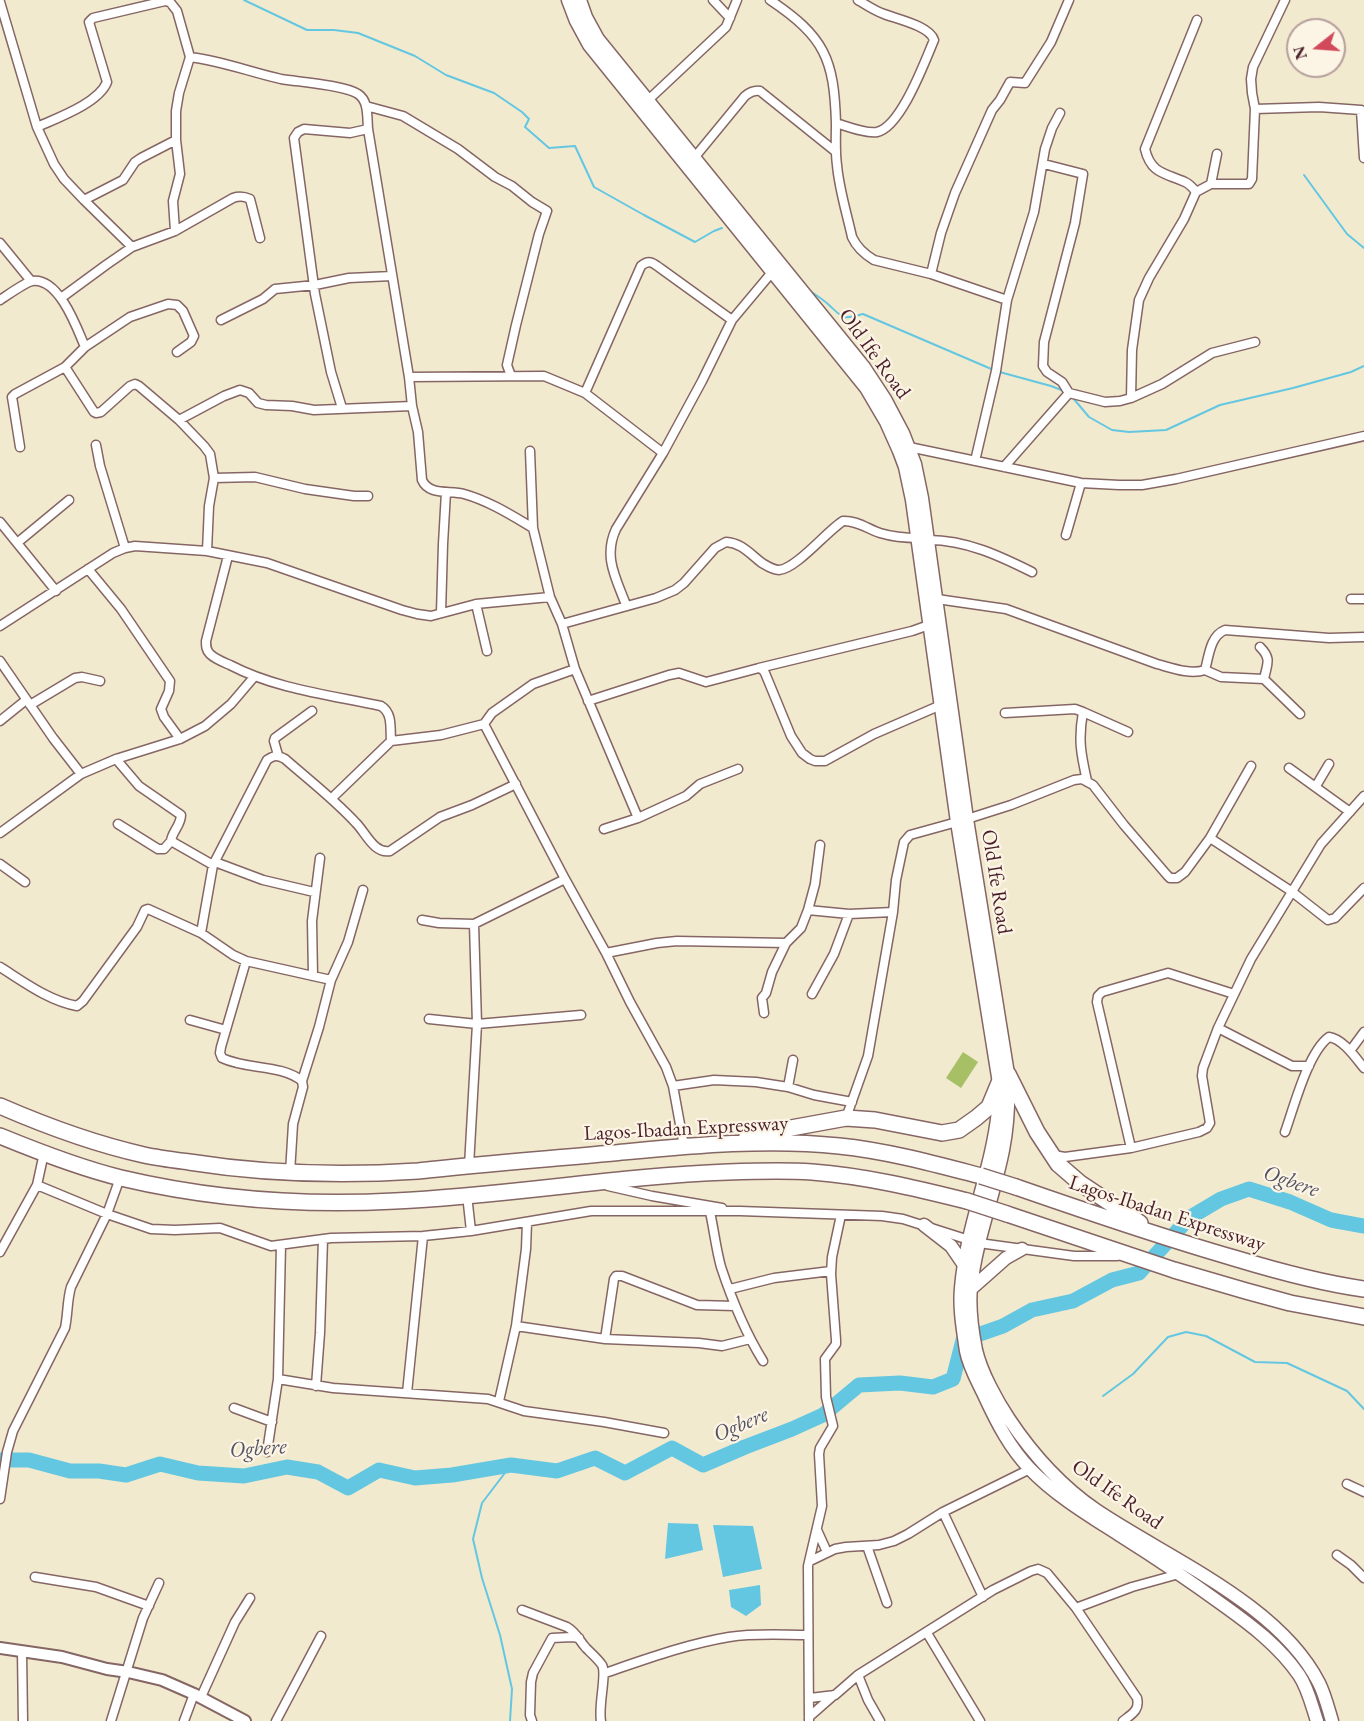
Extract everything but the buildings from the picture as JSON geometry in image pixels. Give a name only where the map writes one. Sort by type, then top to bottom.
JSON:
[{"type":"highway","points":[[719,1144],[778,1130],[846,1118],[875,1120],[942,1133],[958,1130],[989,1107],[1003,1079]]},
{"type":"highway","points":[[1003,1079],[1058,1164],[1071,1176],[1158,1235]]},
{"type":"highway","name":"Lagos-Ibadan Expressway","points":[[0,1106],[75,1135],[144,1155],[232,1168],[290,1173],[386,1173],[719,1144],[784,1143],[840,1146],[925,1161],[981,1176],[1263,1267],[1364,1289]]},
{"type":"highway","points":[[0,1136],[120,1178],[171,1189],[284,1201],[395,1201],[639,1177],[715,1173],[811,1172],[874,1179],[966,1201],[1174,1270],[1290,1303],[1364,1317]]},
{"type":"main road","name":"Old Ife Road","points":[[568,0],[589,45],[694,159],[822,324],[866,387],[890,429],[905,467],[937,599],[958,795]]},
{"type":"main road","name":"Old Ife Road","points":[[580,0],[598,39],[644,105],[773,271],[864,367],[895,417],[915,464],[924,539],[929,625],[1009,1109],[1003,1151],[964,1265],[961,1289],[972,1353],[993,1415],[1016,1452],[1047,1485],[1088,1515],[1179,1574],[1199,1579],[1274,1645],[1299,1675],[1317,1721]]},
{"type":"main road","points":[[924,1225],[951,1246],[964,1265]]},
{"type":"main road","name":"Old Ife Road","points":[[967,1323],[974,1241]]},
{"type":"main road","points":[[971,1289],[1006,1258],[1022,1249]]},
{"type":"main road","name":"Old Ife Road","points":[[972,1353],[1003,1410],[1025,1443],[1045,1467],[1095,1509],[1199,1579],[1260,1614],[1280,1631],[1318,1681],[1327,1700],[1332,1721]]},
{"type":"street","points":[[713,0],[730,18]]},
{"type":"street","points":[[644,105],[726,27],[737,0]]},
{"type":"street","points":[[770,0],[807,29],[817,41],[830,67],[834,86],[837,166],[852,237],[856,245],[874,260],[931,274],[1007,300]]},
{"type":"street","points":[[836,123],[877,132],[888,126],[900,112],[911,92],[934,40],[933,35],[920,27],[882,14],[858,0]]},
{"type":"street","points":[[931,274],[941,233],[955,193],[992,110],[1010,82],[1025,82],[1051,42],[1069,0]]},
{"type":"street","points":[[1131,398],[1132,350],[1139,300],[1149,278],[1184,219],[1196,192],[1210,184],[1249,184],[1252,179],[1255,109],[1252,86],[1253,67],[1285,0]]},
{"type":"street","points":[[37,127],[78,108],[105,88],[107,82],[89,22],[93,18],[165,1],[170,2],[177,11],[190,57],[176,111],[176,140],[180,174],[173,201],[175,231]]},
{"type":"street","points":[[0,2],[37,127],[54,165],[84,201],[132,247]]},
{"type":"street","points":[[1196,192],[1186,182],[1159,172],[1150,163],[1145,149],[1197,20]]},
{"type":"street","points":[[190,57],[213,60],[282,79],[350,91],[363,98],[418,432],[424,486],[429,489],[462,494],[500,508],[533,528]]},
{"type":"street","points":[[694,159],[745,96],[756,90],[836,152]]},
{"type":"street","points":[[366,106],[403,116],[458,149],[495,177],[547,211],[539,234],[507,365],[511,376]]},
{"type":"street","points":[[1255,109],[1362,107],[1364,158]]},
{"type":"street","points":[[975,461],[996,371],[1007,300],[1034,212],[1045,148],[1060,113]]},
{"type":"street","points":[[342,408],[325,347],[294,138],[304,129],[350,133],[368,129]]},
{"type":"street","points":[[84,201],[123,180],[135,162],[141,158],[176,140]]},
{"type":"street","points":[[1210,184],[1217,154]]},
{"type":"street","points":[[1044,164],[1083,174],[1075,223],[1044,342],[1043,366],[1047,372],[1062,382],[1069,393],[1105,402],[1120,402],[1162,384],[1212,353],[1255,342]]},
{"type":"street","points":[[62,298],[132,247],[175,231],[232,198],[245,196],[249,199],[260,238]]},
{"type":"street","points":[[0,243],[32,281]]},
{"type":"street","points":[[585,393],[641,266],[646,262],[660,268],[732,320]]},
{"type":"street","points":[[626,605],[610,556],[611,540],[663,453],[732,320],[773,271]]},
{"type":"street","points":[[221,320],[263,299],[275,289],[315,285],[350,278],[392,276]]},
{"type":"street","points":[[0,300],[32,281],[43,282],[62,298],[85,346]]},
{"type":"street","points":[[21,447],[12,397],[65,367],[85,346],[130,317],[168,304],[177,305],[183,311],[194,336],[192,342],[177,352]]},
{"type":"street","points":[[65,367],[94,412],[101,412],[135,384],[179,420],[204,446],[210,454],[214,478],[209,507],[207,551]]},
{"type":"street","points":[[409,377],[544,376],[585,393],[663,453]]},
{"type":"street","points":[[179,420],[240,390],[249,393],[258,404],[314,410],[412,406]]},
{"type":"street","points":[[1004,467],[1069,393]]},
{"type":"street","points":[[909,447],[1081,483],[1142,485],[1364,436]]},
{"type":"street","points":[[96,445],[125,548]]},
{"type":"street","points":[[530,451],[533,528],[550,597],[562,624],[575,669],[638,818]]},
{"type":"street","points":[[214,478],[255,477],[305,489],[368,496]]},
{"type":"street","points":[[1066,535],[1081,483]]},
{"type":"street","points":[[441,613],[442,544],[446,492]]},
{"type":"street","points":[[17,543],[69,500]]},
{"type":"street","points":[[562,624],[675,590],[715,548],[726,542],[740,545],[774,570],[782,570],[798,560],[843,521],[901,538],[958,542],[1001,557],[1032,572]]},
{"type":"street","points":[[0,522],[56,591]]},
{"type":"street","points":[[0,626],[125,548],[144,546],[207,551],[267,564],[417,614],[432,616],[476,604],[550,597]]},
{"type":"street","points":[[228,556],[206,647],[208,653],[254,677],[381,706],[389,715],[391,741]]},
{"type":"street","points":[[88,569],[121,609],[170,681],[169,692],[161,709],[180,739]]},
{"type":"street","points":[[937,599],[1006,609],[1157,664],[1198,673],[1205,670],[1221,677],[1264,679],[1300,714]]},
{"type":"street","points":[[1351,599],[1364,599]]},
{"type":"street","points":[[476,604],[487,651]]},
{"type":"street","points":[[588,701],[669,675],[679,674],[706,682],[912,632],[929,625]]},
{"type":"street","points":[[1205,670],[1213,641],[1220,632],[1225,630],[1329,638],[1364,636]]},
{"type":"street","points":[[1260,647],[1269,659],[1264,679]]},
{"type":"street","points":[[0,661],[81,774]]},
{"type":"street","points":[[759,668],[763,670],[772,688],[791,736],[802,753],[815,761],[825,761],[874,734],[941,705]]},
{"type":"street","points":[[332,798],[391,741],[441,735],[484,724],[492,713],[533,684],[575,669]]},
{"type":"street","points":[[0,721],[28,702],[75,678],[82,677],[100,681]]},
{"type":"street","points":[[0,833],[81,774],[116,759],[180,739],[205,726],[231,704],[254,677]]},
{"type":"street","points":[[1005,713],[1075,709],[1128,732]]},
{"type":"street","points":[[278,755],[275,738],[312,711]]},
{"type":"street","points":[[1083,712],[1080,752],[1087,781]]},
{"type":"street","points":[[484,724],[564,879],[666,1066],[673,1086],[684,1146]]},
{"type":"street","points":[[201,933],[214,863],[267,760],[272,756],[278,755],[285,759],[332,798],[378,850],[384,852],[390,851],[440,817],[516,784]]},
{"type":"street","points":[[116,759],[139,786],[181,815],[171,841],[164,849],[158,849],[118,824]]},
{"type":"street","points":[[1316,786],[1329,764]]},
{"type":"street","points":[[846,1118],[868,1056],[893,912],[896,880],[904,842],[910,835],[962,821],[1082,779],[1093,785],[1170,878],[1177,878],[1185,872],[1210,838],[1251,766]]},
{"type":"street","points":[[1290,768],[1350,812]]},
{"type":"street","points":[[604,829],[638,818],[686,796],[700,784],[738,769]]},
{"type":"street","points":[[1050,1154],[1065,1157],[1131,1148],[1199,1132],[1207,1128],[1210,1123],[1210,1114],[1202,1076],[1203,1068],[1234,994],[1251,959],[1321,844],[1364,796]]},
{"type":"street","points":[[1210,838],[1291,891],[1328,920],[1335,918],[1364,888]]},
{"type":"street","points":[[171,841],[214,863],[240,873],[314,891]]},
{"type":"street","points":[[764,1013],[762,998],[766,993],[772,972],[786,943],[801,928],[808,910],[815,884],[820,845]]},
{"type":"street","points":[[313,976],[312,921],[320,858]]},
{"type":"street","points":[[0,864],[25,882]]},
{"type":"street","points":[[422,921],[474,924],[564,879]]},
{"type":"street","points":[[290,1173],[293,1124],[303,1081],[331,980],[348,942],[363,890]]},
{"type":"street","points":[[0,967],[36,990],[69,1005],[77,1006],[83,1001],[137,927],[145,910],[148,909],[201,933],[246,961],[331,980]]},
{"type":"street","points":[[808,910],[849,914],[893,912]]},
{"type":"street","points":[[812,994],[834,954],[849,914]]},
{"type":"street","points":[[469,1166],[477,1024],[474,924]]},
{"type":"street","points":[[606,953],[676,941],[786,943]]},
{"type":"street","points":[[246,961],[221,1047],[222,1058],[234,1063],[297,1076],[303,1081]]},
{"type":"street","points":[[1131,1148],[1097,1002],[1098,996],[1102,992],[1168,973],[1234,994]]},
{"type":"street","points":[[429,1018],[477,1024],[581,1015]]},
{"type":"street","points":[[190,1020],[226,1030]]},
{"type":"street","points":[[1218,1028],[1292,1066],[1309,1066]]},
{"type":"street","points":[[1350,1051],[1364,1032]]},
{"type":"street","points":[[1285,1132],[1309,1066],[1324,1040],[1334,1037],[1364,1068]]},
{"type":"street","points":[[788,1087],[793,1060]]},
{"type":"street","points":[[673,1086],[714,1080],[756,1082],[852,1102]]},
{"type":"street","points":[[0,1252],[37,1185],[45,1153]]},
{"type":"street","points":[[0,1499],[8,1452],[18,1418],[65,1328],[71,1287],[107,1214],[120,1178]]},
{"type":"street","points":[[592,1182],[652,1196],[740,1211]]},
{"type":"street","points":[[37,1185],[150,1229],[220,1227],[271,1246],[323,1239],[423,1236],[471,1231],[591,1211],[740,1211],[903,1219],[974,1241],[1022,1249],[1074,1256],[1132,1256]]},
{"type":"street","points":[[467,1195],[471,1231]]},
{"type":"street","points":[[710,1212],[721,1267],[735,1306],[750,1340],[764,1361]]},
{"type":"street","points":[[809,1719],[808,1566],[822,1499],[820,1448],[833,1426],[828,1404],[825,1359],[836,1344],[831,1271],[841,1215]]},
{"type":"street","points":[[499,1401],[516,1326],[526,1249],[527,1222]]},
{"type":"street","points":[[407,1393],[423,1236]]},
{"type":"street","points":[[316,1386],[323,1239]]},
{"type":"street","points":[[267,1452],[279,1379],[281,1245]]},
{"type":"street","points":[[730,1289],[774,1278],[831,1271]]},
{"type":"street","points":[[605,1339],[616,1276],[622,1276],[697,1305],[735,1306]]},
{"type":"street","points":[[516,1326],[605,1339],[722,1346],[750,1340]]},
{"type":"street","points":[[279,1379],[316,1386],[488,1399],[524,1411],[664,1432]]},
{"type":"street","points":[[234,1408],[272,1422]]},
{"type":"street","points":[[810,1561],[826,1552],[846,1547],[879,1545],[894,1541],[943,1512],[1030,1469]]},
{"type":"street","points":[[1347,1484],[1364,1492]]},
{"type":"street","points":[[943,1512],[983,1597]]},
{"type":"street","points":[[817,1530],[826,1552]]},
{"type":"street","points":[[867,1546],[887,1603]]},
{"type":"street","points":[[1337,1555],[1364,1578]]},
{"type":"street","points":[[809,1719],[858,1675],[983,1597],[1031,1570],[1038,1569],[1047,1573],[1076,1608],[1137,1698],[1139,1705],[1136,1711],[1123,1721]]},
{"type":"street","points":[[1076,1608],[1132,1587],[1179,1574]]},
{"type":"street","points":[[35,1577],[96,1587],[149,1606]]},
{"type":"street","points":[[111,1721],[143,1618],[159,1583]]},
{"type":"street","points":[[184,1721],[235,1622],[250,1598]]},
{"type":"street","points":[[522,1610],[574,1631],[602,1665],[605,1673],[600,1701],[601,1721]]},
{"type":"street","points":[[927,1633],[980,1721]]},
{"type":"street","points":[[605,1673],[670,1651],[729,1637],[808,1635]]},
{"type":"street","points":[[276,1721],[321,1636]]},
{"type":"street","points":[[532,1721],[530,1715],[531,1682],[552,1638],[572,1636],[579,1638]]},
{"type":"street","points":[[0,1648],[62,1657],[162,1680],[197,1695],[245,1721]]},
{"type":"street","points":[[22,1652],[23,1721]]},
{"type":"street","points":[[858,1675],[880,1721]]},
{"type":"street","points":[[810,1698],[835,1695]]},
{"type":"green space","points":[[963,1052],[978,1062],[961,1088],[946,1078]]},
{"type":"water","points":[[668,1523],[698,1524],[703,1550],[665,1559]]},
{"type":"water","points":[[713,1525],[753,1526],[762,1569],[723,1577]]},
{"type":"water","points":[[760,1585],[761,1605],[746,1616],[731,1607],[729,1590]]},
{"type":"waterway","points":[[244,0],[307,30],[358,33],[415,56],[446,75],[494,93],[522,112],[529,119],[525,127],[549,148],[575,146],[594,187],[695,242],[722,228]]},
{"type":"waterway","points":[[1304,175],[1347,234],[1364,248]]},
{"type":"waterway","points":[[810,291],[844,317],[863,314],[996,371],[1064,391]]},
{"type":"waterway","points":[[1073,398],[1089,417],[1112,430],[1129,432],[1166,430],[1220,405],[1293,388],[1351,372],[1364,366]]},
{"type":"waterway","name":"Ogbere","points":[[0,1460],[29,1460],[70,1471],[99,1471],[126,1475],[160,1464],[198,1473],[244,1476],[287,1467],[318,1472],[348,1488],[379,1470],[415,1478],[452,1475],[511,1465],[557,1471],[595,1458],[625,1473],[672,1448],[703,1465],[823,1415],[859,1385],[900,1383],[933,1387],[953,1379],[963,1340],[1003,1326],[1032,1310],[1073,1301],[1112,1280],[1139,1273],[1189,1218],[1221,1199],[1249,1189],[1290,1202],[1331,1220],[1364,1226]]},
{"type":"waterway","points":[[1103,1396],[1133,1374],[1168,1337],[1186,1332],[1206,1336],[1255,1362],[1287,1363],[1347,1391],[1364,1409]]},
{"type":"waterway","points":[[510,1721],[512,1689],[500,1635],[482,1578],[473,1539],[482,1503],[511,1465]]}]
